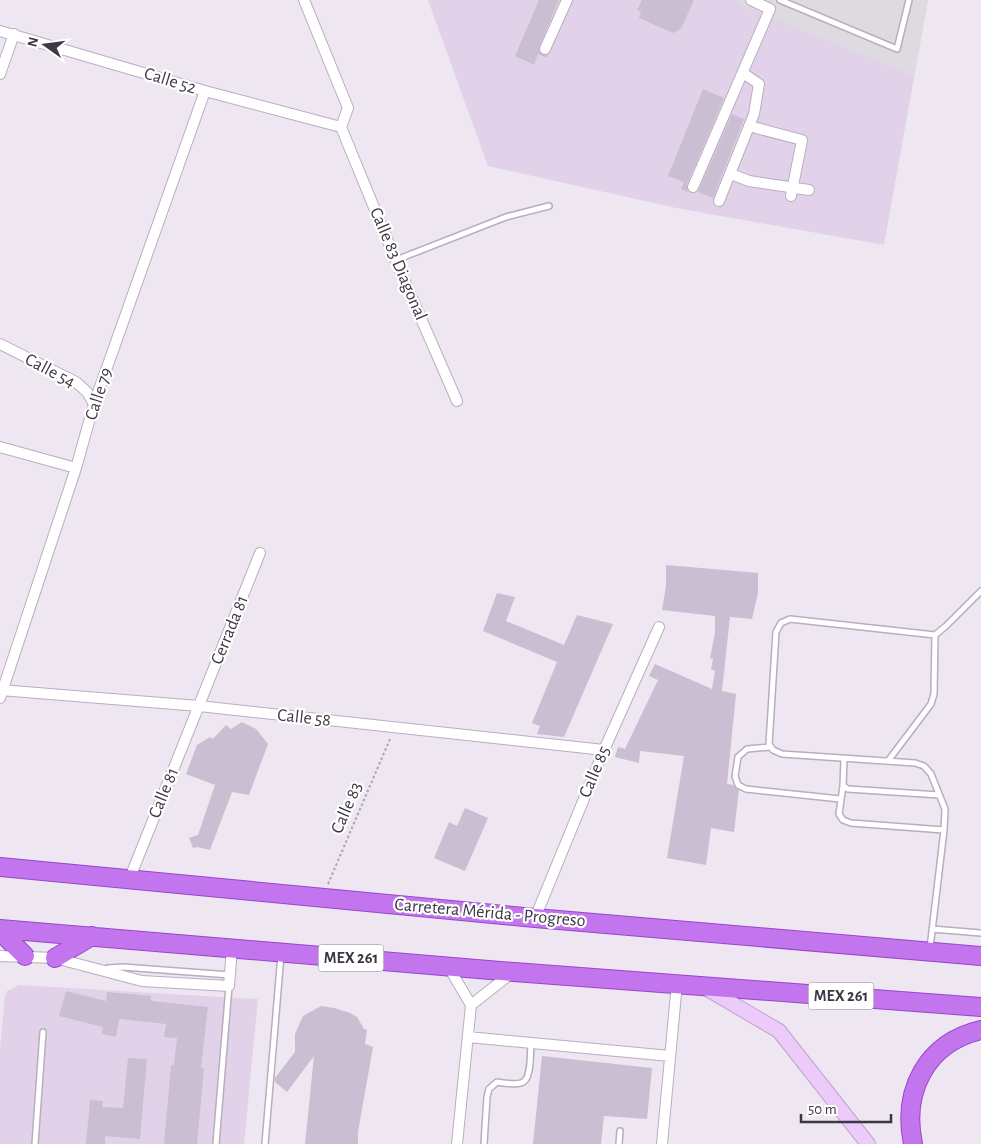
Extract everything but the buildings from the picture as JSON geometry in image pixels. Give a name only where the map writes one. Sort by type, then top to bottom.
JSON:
[{"type":"highway","name":"Carretera Mérida - Progreso","points":[[0,867],[535,918],[981,956]]},
{"type":"highway","name":"MEX 261","points":[[0,930],[92,936],[514,972],[981,1007]]},
{"type":"highway","points":[[0,930],[25,956]]},
{"type":"highway","points":[[54,958],[92,936]]},
{"type":"highway","points":[[913,1144],[911,1103],[923,1070],[935,1054],[944,1046],[981,1030]]},
{"type":"main road","points":[[937,951],[981,950]]},
{"type":"main road","points":[[701,985],[779,1031],[868,1144]]},
{"type":"street","points":[[304,0],[348,108],[341,127]]},
{"type":"street","points":[[545,49],[567,0]]},
{"type":"street","points":[[693,187],[770,9],[751,0]]},
{"type":"street","name":"Calle 52","points":[[0,31],[205,91],[341,127]]},
{"type":"street","points":[[0,74],[14,34]]},
{"type":"street","points":[[719,201],[754,114],[759,84],[742,73]]},
{"type":"street","name":"Calle 79","points":[[1,695],[76,468],[94,404],[205,91]]},
{"type":"street","points":[[749,126],[802,140],[791,196]]},
{"type":"street","name":"Calle 83 Diagonal","points":[[341,127],[396,261],[457,401]]},
{"type":"street","points":[[731,174],[749,181],[809,190]]},
{"type":"street","name":"Calle 54","points":[[0,344],[76,382],[87,392],[94,404]]},
{"type":"street","points":[[0,447],[76,468]]},
{"type":"street","name":"Cerrada 81","points":[[199,706],[260,553]]},
{"type":"street","name":"Calle 85","points":[[535,918],[604,750],[659,627]]},
{"type":"street","name":"Calle 58","points":[[1,695],[199,706],[604,750]]},
{"type":"street","name":"Calle 81","points":[[129,880],[199,706]]},
{"type":"street","points":[[0,956],[54,958],[142,981],[229,980],[232,948]]},
{"type":"street","points":[[448,966],[470,1005],[457,1144]]},
{"type":"street","points":[[470,1005],[514,972]]},
{"type":"street","points":[[662,1144],[677,983]]},
{"type":"street","points":[[468,1037],[670,1056]]},
{"type":"lane","points":[[780,0],[897,49],[909,0]]},
{"type":"lane","points":[[396,261],[506,216],[549,206]]},
{"type":"lane","points":[[888,761],[931,704],[934,694],[936,635],[981,591]]},
{"type":"lane","points":[[936,635],[790,619],[781,623],[776,632],[769,744],[773,750],[782,754],[915,763],[924,766],[931,774],[944,809],[944,830],[932,929],[937,951]]},
{"type":"lane","points":[[770,747],[747,749],[738,757],[735,776],[738,785],[746,789],[840,799]]},
{"type":"lane","points":[[844,758],[839,814],[843,820],[851,823],[944,830]]},
{"type":"lane","points":[[843,786],[848,789],[939,795]]},
{"type":"lane","points":[[932,929],[981,933]]},
{"type":"lane","points":[[265,1144],[281,952]]},
{"type":"lane","points":[[216,1144],[229,980]]},
{"type":"lane","points":[[35,1144],[43,1032]]},
{"type":"lane","points":[[484,1144],[489,1089],[497,1082],[522,1083],[526,1081],[529,1074],[531,1043]]},
{"type":"lane","points":[[618,1144],[620,1131]]},
{"type":"path","name":"Calle 83","points":[[323,898],[395,727]]},
{"type":"shaded area","points":[[428,0],[928,0],[884,245],[676,208],[488,166]]},
{"type":"shaded area","points":[[739,0],[928,0],[914,76],[737,3]]},
{"type":"shaded area","points":[[19,985],[258,999],[244,1144],[0,1144],[0,1048],[5,995],[7,991]]}]
